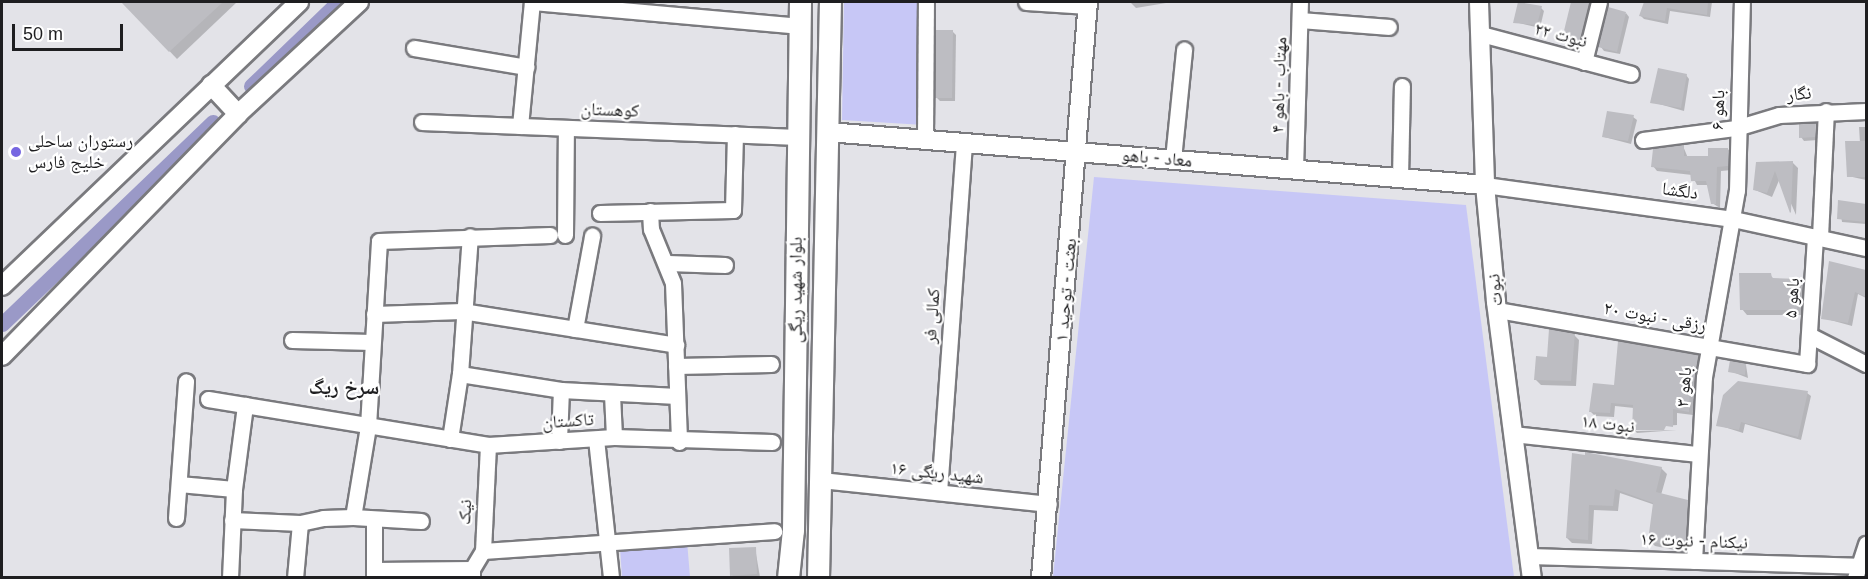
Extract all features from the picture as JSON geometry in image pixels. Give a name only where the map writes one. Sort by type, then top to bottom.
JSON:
[{"type":"main road","name":"بلوار شهید ریگی","points":[[788,578],[796,365],[796,137],[800,2]]},
{"type":"main road","name":"بلوار شهید ریگی","points":[[818,578],[830,2]]},
{"type":"street","points":[[2,286],[299,2]]},
{"type":"street","points":[[2,356],[238,114],[359,2]]},
{"type":"street","points":[[520,126],[532,2],[609,5],[799,26]]},
{"type":"street","points":[[925,139],[926,2]]},
{"type":"street","points":[[1026,2],[1088,4]]},
{"type":"street","name":"مهتاب - باهو ۴","points":[[1295,169],[1300,2]]},
{"type":"street","name":"نبوت","points":[[1479,2],[1485,185],[1497,310],[1532,578]]},
{"type":"street","points":[[1584,62],[1599,2]]},
{"type":"street","name":"باهو ۶","points":[[1733,219],[1742,2]]},
{"type":"street","name":"بعثت - توحید ۱","points":[[1041,578],[1078,152],[1088,4]]},
{"type":"street","points":[[1301,20],[1389,27]]},
{"type":"street","name":"نبوت ۲۲","points":[[1481,34],[1631,74]]},
{"type":"street","points":[[414,48],[526,67]]},
{"type":"street","points":[[1173,159],[1184,50]]},
{"type":"street","points":[[211,85],[238,114]]},
{"type":"street","points":[[1400,178],[1402,86]]},
{"type":"street","name":"نگار","points":[[1643,140],[1736,128],[1779,115],[1826,111],[1866,111]]},
{"type":"street","name":"باهو ۵","points":[[1807,364],[1826,111]]},
{"type":"street","name":"کوهستان","points":[[423,122],[796,137]]},
{"type":"street","points":[[353,517],[368,426],[379,241],[470,236],[558,235],[566,128]]},
{"type":"street","name":"معاد - باهو","points":[[828,132],[1485,185]]},
{"type":"street","points":[[600,213],[733,210],[735,134]]},
{"type":"street","name":"کمالی فر","points":[[939,492],[964,142]]},
{"type":"street","name":"دلگشا","points":[[1485,185],[1733,219],[1866,248]]},
{"type":"street","points":[[650,211],[651,229],[668,263],[673,283],[679,442]]},
{"type":"street","name":"باهو ۳","points":[[1694,561],[1698,454],[1708,346],[1733,219]]},
{"type":"street","points":[[450,439],[460,374],[462,311],[470,236]]},
{"type":"street","points":[[575,329],[592,236]]},
{"type":"street","points":[[668,263],[724,266]]},
{"type":"street","name":"رزقی - نبوت ۲۰","points":[[1497,310],[1807,364]]},
{"type":"street","points":[[374,314],[462,311],[676,345]]},
{"type":"street","points":[[1809,335],[1866,364]]},
{"type":"street","points":[[292,340],[372,342]]},
{"type":"street","points":[[676,366],[771,364]]},
{"type":"street","points":[[460,374],[561,390],[677,396]]},
{"type":"street","points":[[176,518],[186,381]]},
{"type":"street","points":[[559,441],[561,390]]},
{"type":"street","points":[[612,394],[614,437]]},
{"type":"street","name":"تاکستان","points":[[208,399],[488,446],[614,437],[679,442],[772,442]]},
{"type":"street","points":[[230,578],[234,539],[232,520],[234,489],[245,405]]},
{"type":"street","name":"نبوت ۱۸","points":[[1513,434],[1698,454]]},
{"type":"street","points":[[596,439],[611,578]]},
{"type":"street","name":"نیک","points":[[472,573],[483,551],[488,446]]},
{"type":"street","name":"شهید ریگی ۱۶","points":[[821,480],[1048,504]]},
{"type":"street","points":[[179,484],[234,489]]},
{"type":"street","points":[[232,520],[300,524],[323,518],[353,517],[421,521]]},
{"type":"street","points":[[374,519],[374,574],[472,573]]},
{"type":"street","points":[[295,578],[300,524]]},
{"type":"street","points":[[483,551],[774,531]]},
{"type":"street","points":[[1856,572],[1866,544]]},
{"type":"street","name":"نیکنام - نبوت ۱۶","points":[[1528,556],[1720,562],[1856,572]]},
{"type":"street","points":[[1720,562],[1721,578]]},
{"type":"shaded area","points":[[844,2],[925,2],[924,125],[842,120]]},
{"type":"shaded area","points":[[1094,177],[1466,205],[1514,577],[1053,577]]},
{"type":"shaded area","points":[[687,541],[690,577],[622,577],[620,547]]},
{"type":"building","points":[[121,2],[223,2],[169,52]]},
{"type":"building","points":[[1518,2],[1542,6],[1537,25],[1513,23]]},
{"type":"building","points":[[1571,2],[1589,2],[1579,43],[1562,39]]},
{"type":"building","points":[[1644,2],[1708,2],[1707,15],[1667,8],[1665,21],[1639,16]]},
{"type":"building","points":[[1608,7],[1626,12],[1617,52],[1598,47]]},
{"type":"building","points":[[936,30],[953,30],[952,98],[935,98]]},
{"type":"building","points":[[1658,68],[1687,74],[1681,108],[1650,103]]},
{"type":"building","points":[[1607,111],[1634,115],[1628,141],[1602,137]]},
{"type":"building","points":[[1816,123],[1815,137],[1799,138],[1799,124]]},
{"type":"building","points":[[1845,141],[1866,141],[1866,177],[1847,177]]},
{"type":"building","points":[[1684,145],[1684,156],[1708,156],[1708,148],[1728,148],[1728,166],[1717,167],[1716,204],[1711,204],[1706,181],[1691,181],[1690,171],[1651,167],[1653,149]]},
{"type":"building","points":[[1793,161],[1790,213],[1775,171],[1767,193],[1753,190],[1756,162]]},
{"type":"building","points":[[1838,200],[1866,204],[1866,222],[1837,219]]},
{"type":"building","points":[[1829,261],[1866,270],[1866,297],[1855,292],[1848,323],[1821,319]]},
{"type":"building","points":[[1739,273],[1771,273],[1772,278],[1799,279],[1797,310],[1740,310]]},
{"type":"building","points":[[1549,329],[1575,333],[1571,381],[1534,380],[1536,356],[1547,357]]},
{"type":"building","points":[[1618,341],[1698,355],[1694,381],[1690,381],[1689,412],[1673,409],[1673,427],[1666,426],[1664,430],[1632,430],[1633,405],[1611,403],[1610,413],[1589,412],[1593,383],[1614,385]]},
{"type":"building","points":[[1730,360],[1746,363],[1745,375],[1728,372]]},
{"type":"building","points":[[1738,381],[1808,391],[1798,437],[1741,422],[1739,430],[1716,426],[1723,395]]},
{"type":"building","points":[[1585,452],[1662,467],[1656,492],[1688,500],[1685,549],[1648,541],[1653,503],[1615,489],[1613,506],[1589,505],[1588,540],[1566,538],[1572,453],[1585,455]]},
{"type":"building","points":[[756,547],[757,574],[730,576],[729,548]]},
{"type":"waterway","points":[[251,86],[338,2]]},
{"type":"waterway","points":[[2,324],[213,122]]},
{"type":"place","name":"رستوران ساحلی خلیج فارس","points":[[16,152]]},
{"type":"district","name":"سرخ ریگ","points":[[344,387]]}]
